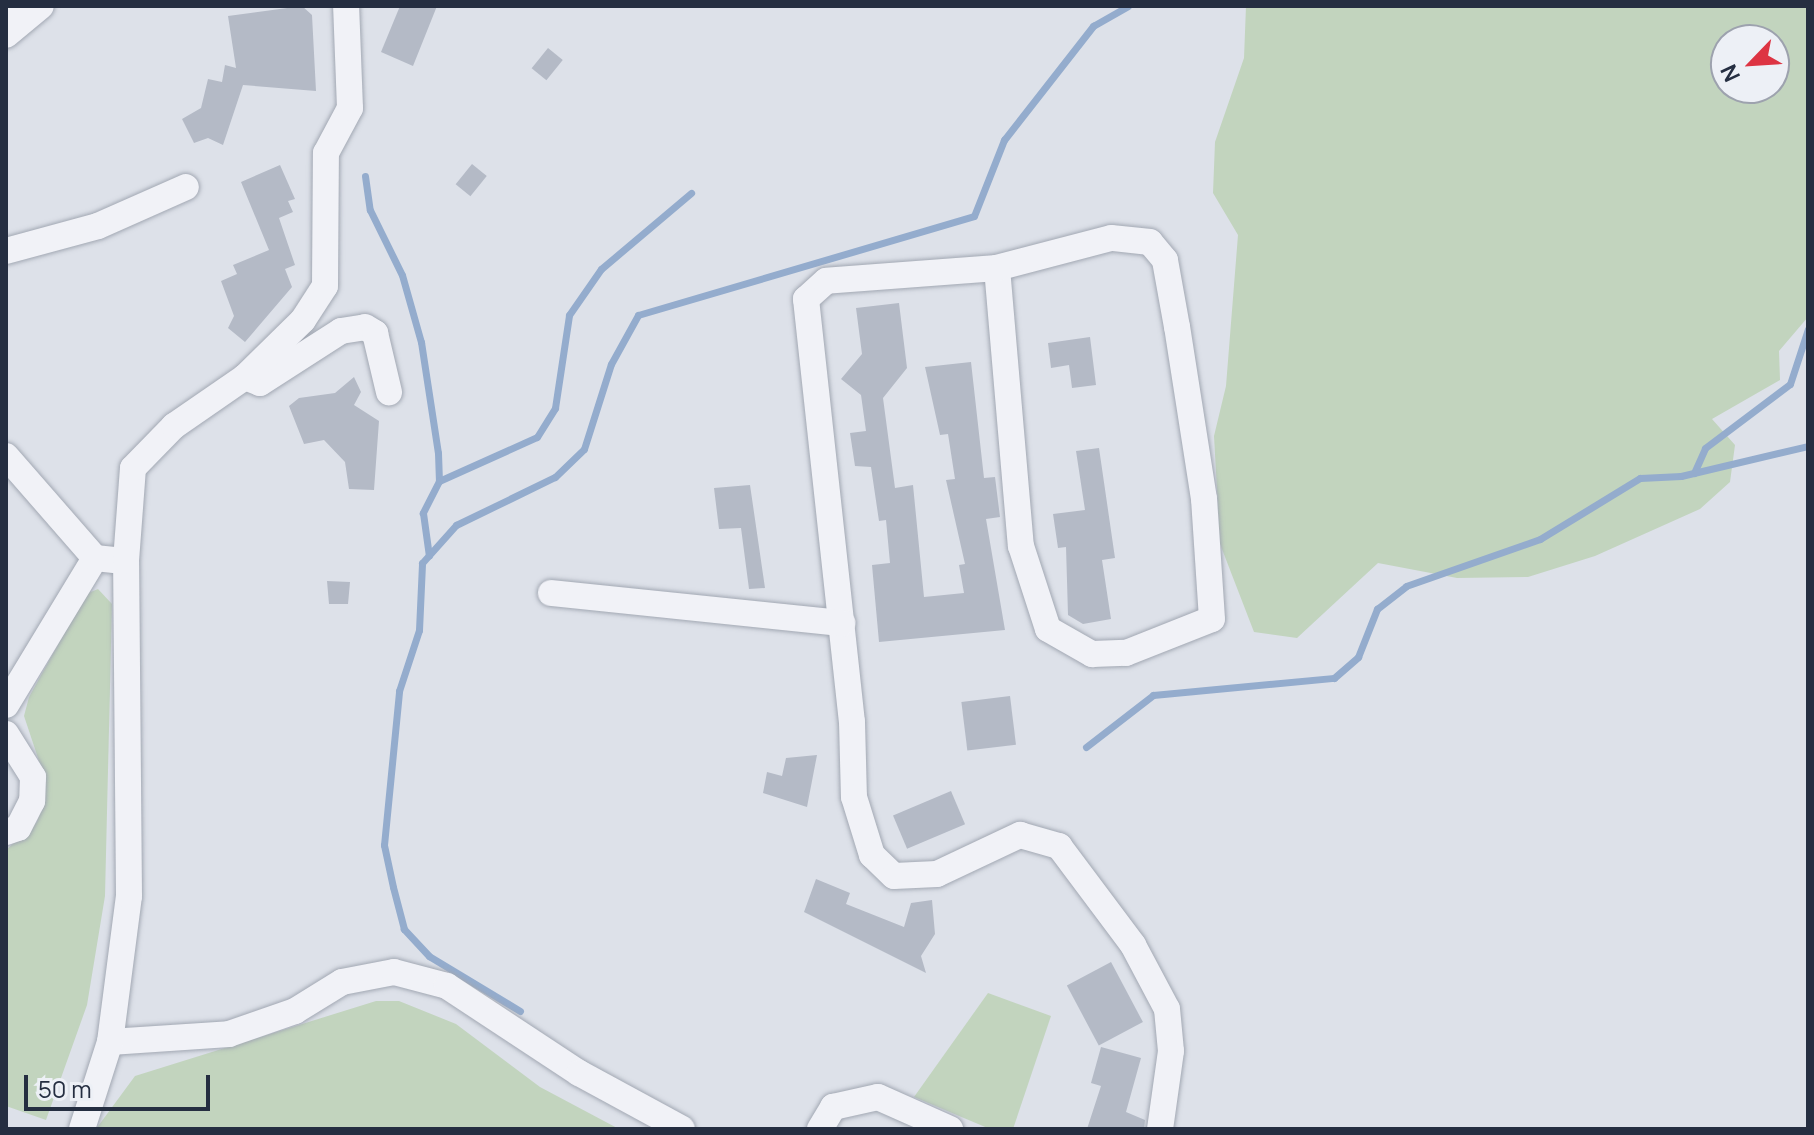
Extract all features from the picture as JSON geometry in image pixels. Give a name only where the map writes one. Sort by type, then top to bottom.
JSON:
[{"type":"street","points":[[6,35],[41,6]]},
{"type":"street","points":[[82,1129],[110,1042],[129,896],[126,561],[133,468],[174,426],[245,377],[303,320],[325,286],[326,153],[350,108],[346,6]]},
{"type":"street","points":[[6,251],[98,226],[186,187]]},
{"type":"street","points":[[997,268],[1021,546],[1035,606],[1048,629],[1092,654],[1126,653],[1191,632],[1212,619],[1212,583],[1165,260],[1150,242],[1111,238],[997,268],[826,281],[806,299],[842,623],[854,797],[872,855],[894,876],[937,874],[1020,835],[1059,846],[1133,945],[1167,1009],[1171,1051],[1160,1129]]},
{"type":"street","points":[[245,377],[260,383],[341,331],[365,327],[375,333],[389,392]]},
{"type":"street","points":[[6,456],[95,558],[126,561]]},
{"type":"street","points":[[6,705],[95,558]]},
{"type":"street","points":[[551,593],[842,623]]},
{"type":"street","points":[[6,734],[33,777],[32,801],[18,828],[6,832]]},
{"type":"street","points":[[110,1042],[229,1034],[295,1011],[342,982],[394,972],[447,986],[682,1129]]},
{"type":"street","points":[[820,1129],[833,1107],[878,1097],[950,1129]]},
{"type":"green space","points":[[1246,6],[1808,6],[1808,317],[1779,351],[1780,380],[1712,419],[1735,445],[1730,482],[1700,509],[1595,556],[1528,577],[1457,578],[1378,563],[1297,638],[1254,632],[1220,544],[1214,436],[1226,386],[1238,235],[1213,193],[1215,142],[1244,58]]},
{"type":"green space","points":[[98,589],[112,604],[105,896],[87,1005],[46,1120],[6,1106],[6,850],[37,822],[46,782],[24,716],[29,697],[86,594]]},
{"type":"green space","points":[[988,993],[1051,1016],[1013,1129],[990,1129],[914,1097]]},
{"type":"green space","points":[[376,1001],[399,1001],[456,1024],[540,1087],[619,1129],[96,1129],[135,1076]]},
{"type":"building","points":[[302,6],[312,15],[316,91],[243,85],[223,145],[208,138],[194,143],[182,119],[201,108],[208,79],[222,82],[225,65],[236,68],[228,16]]},
{"type":"building","points":[[400,6],[437,6],[413,66],[381,52]]},
{"type":"building","points":[[548,48],[563,60],[546,80],[532,68]]},
{"type":"building","points":[[472,164],[487,176],[470,196],[456,184]]},
{"type":"building","points":[[280,165],[295,199],[288,201],[293,212],[279,218],[295,265],[285,269],[292,287],[245,342],[228,328],[234,316],[221,281],[237,274],[233,265],[269,250],[241,182]]},
{"type":"building","points":[[899,303],[907,368],[883,398],[895,488],[913,485],[924,597],[964,593],[959,565],[965,564],[946,480],[955,479],[948,434],[940,435],[925,367],[971,362],[984,478],[995,477],[1000,517],[986,519],[1005,630],[879,642],[872,565],[890,563],[886,520],[879,521],[871,467],[855,466],[850,433],[866,431],[861,395],[841,379],[862,354],[856,308]]},
{"type":"building","points":[[1090,337],[1096,385],[1072,388],[1069,365],[1051,368],[1048,343]]},
{"type":"building","points":[[354,377],[361,392],[354,405],[379,421],[374,490],[349,489],[345,462],[324,440],[304,444],[289,406],[299,398],[335,393]]},
{"type":"building","points":[[1099,448],[1115,558],[1102,560],[1111,619],[1083,624],[1068,615],[1066,547],[1058,548],[1053,514],[1085,510],[1076,451]]},
{"type":"building","points":[[750,485],[765,588],[749,589],[741,528],[719,529],[714,488]]},
{"type":"building","points":[[327,581],[350,582],[348,604],[329,604]]},
{"type":"building","points":[[1010,696],[1016,745],[967,751],[961,702]]},
{"type":"building","points":[[817,755],[807,807],[763,793],[767,772],[782,776],[786,758]]},
{"type":"building","points":[[951,791],[965,824],[907,849],[893,816]]},
{"type":"building","points":[[816,879],[850,893],[846,904],[904,927],[911,903],[932,900],[935,934],[921,956],[926,973],[804,912]]},
{"type":"building","points":[[1111,962],[1143,1022],[1099,1046],[1067,985]]},
{"type":"building","points":[[1101,1047],[1141,1058],[1126,1112],[1145,1120],[1144,1129],[1087,1129],[1101,1086],[1091,1083]]},
{"type":"waterway","points":[[520,1011],[429,956],[404,929],[393,887],[384,845],[399,691],[419,630],[422,563],[456,525],[555,477],[584,449],[611,364],[638,315],[974,216],[1004,140],[1093,26],[1128,6]]},
{"type":"waterway","points":[[365,176],[370,210],[402,275],[421,342],[438,453],[439,481],[423,513],[429,556]]},
{"type":"waterway","points":[[439,481],[537,437],[555,408],[569,315],[601,269],[691,193]]},
{"type":"waterway","points":[[1694,473],[1705,448],[1790,384],[1808,329]]},
{"type":"waterway","points":[[1086,747],[1153,695],[1334,678],[1358,657],[1377,609],[1406,586],[1540,539],[1640,478],[1681,476],[1808,446]]}]
